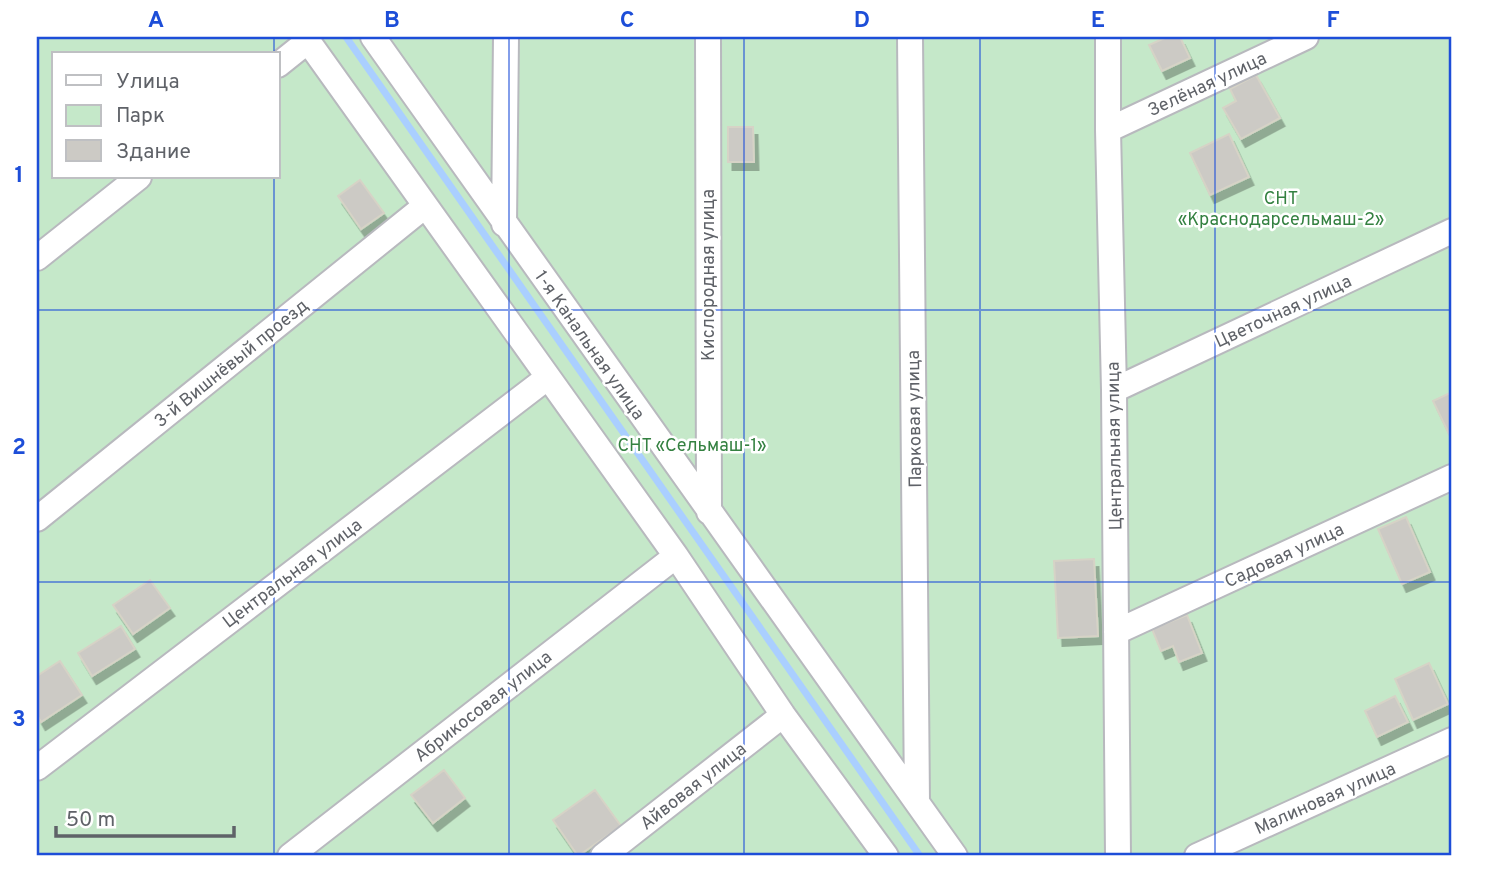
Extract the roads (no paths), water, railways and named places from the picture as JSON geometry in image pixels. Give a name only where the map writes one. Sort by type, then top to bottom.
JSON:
[{"type":"street","name":"1-я Канальная улица","points":[[373,37],[955,856]]},
{"type":"street","points":[[504,223],[506,37]]},
{"type":"street","name":"Кислородная улица","points":[[708,37],[709,512]]},
{"type":"street","name":"Парковая улица","points":[[910,37],[917,802]]},
{"type":"street","name":"Центральная улица","points":[[1108,37],[1118,856]]},
{"type":"street","name":"Зелёная улица","points":[[1108,130],[1306,37]]},
{"type":"street","points":[[280,63],[306,39],[676,556],[783,715],[886,856]]},
{"type":"street","points":[[37,258],[138,178]]},
{"type":"street","name":"3-й Вишнёвый проезд","points":[[37,519],[425,206]]},
{"type":"street","name":"Цветочная улица","points":[[1114,390],[1452,231]]},
{"type":"street","name":"Центральная улица","points":[[37,768],[547,378]]},
{"type":"street","name":"Садовая улица","points":[[1116,632],[1452,477]]},
{"type":"street","name":"Абрикосовая улица","points":[[290,856],[676,556]]},
{"type":"street","name":"Айвовая улица","points":[[603,856],[783,715]]},
{"type":"street","name":"Малиновая улица","points":[[1197,856],[1452,740]]},
{"type":"waterway","points":[[346,37],[920,856]]},
{"type":"park label","name":"СНТ «Краснодарсельмаш-2»","points":[[1281,208]]},
{"type":"park label","name":"СНТ «Сельмаш-1»","points":[[692,445]]}]
